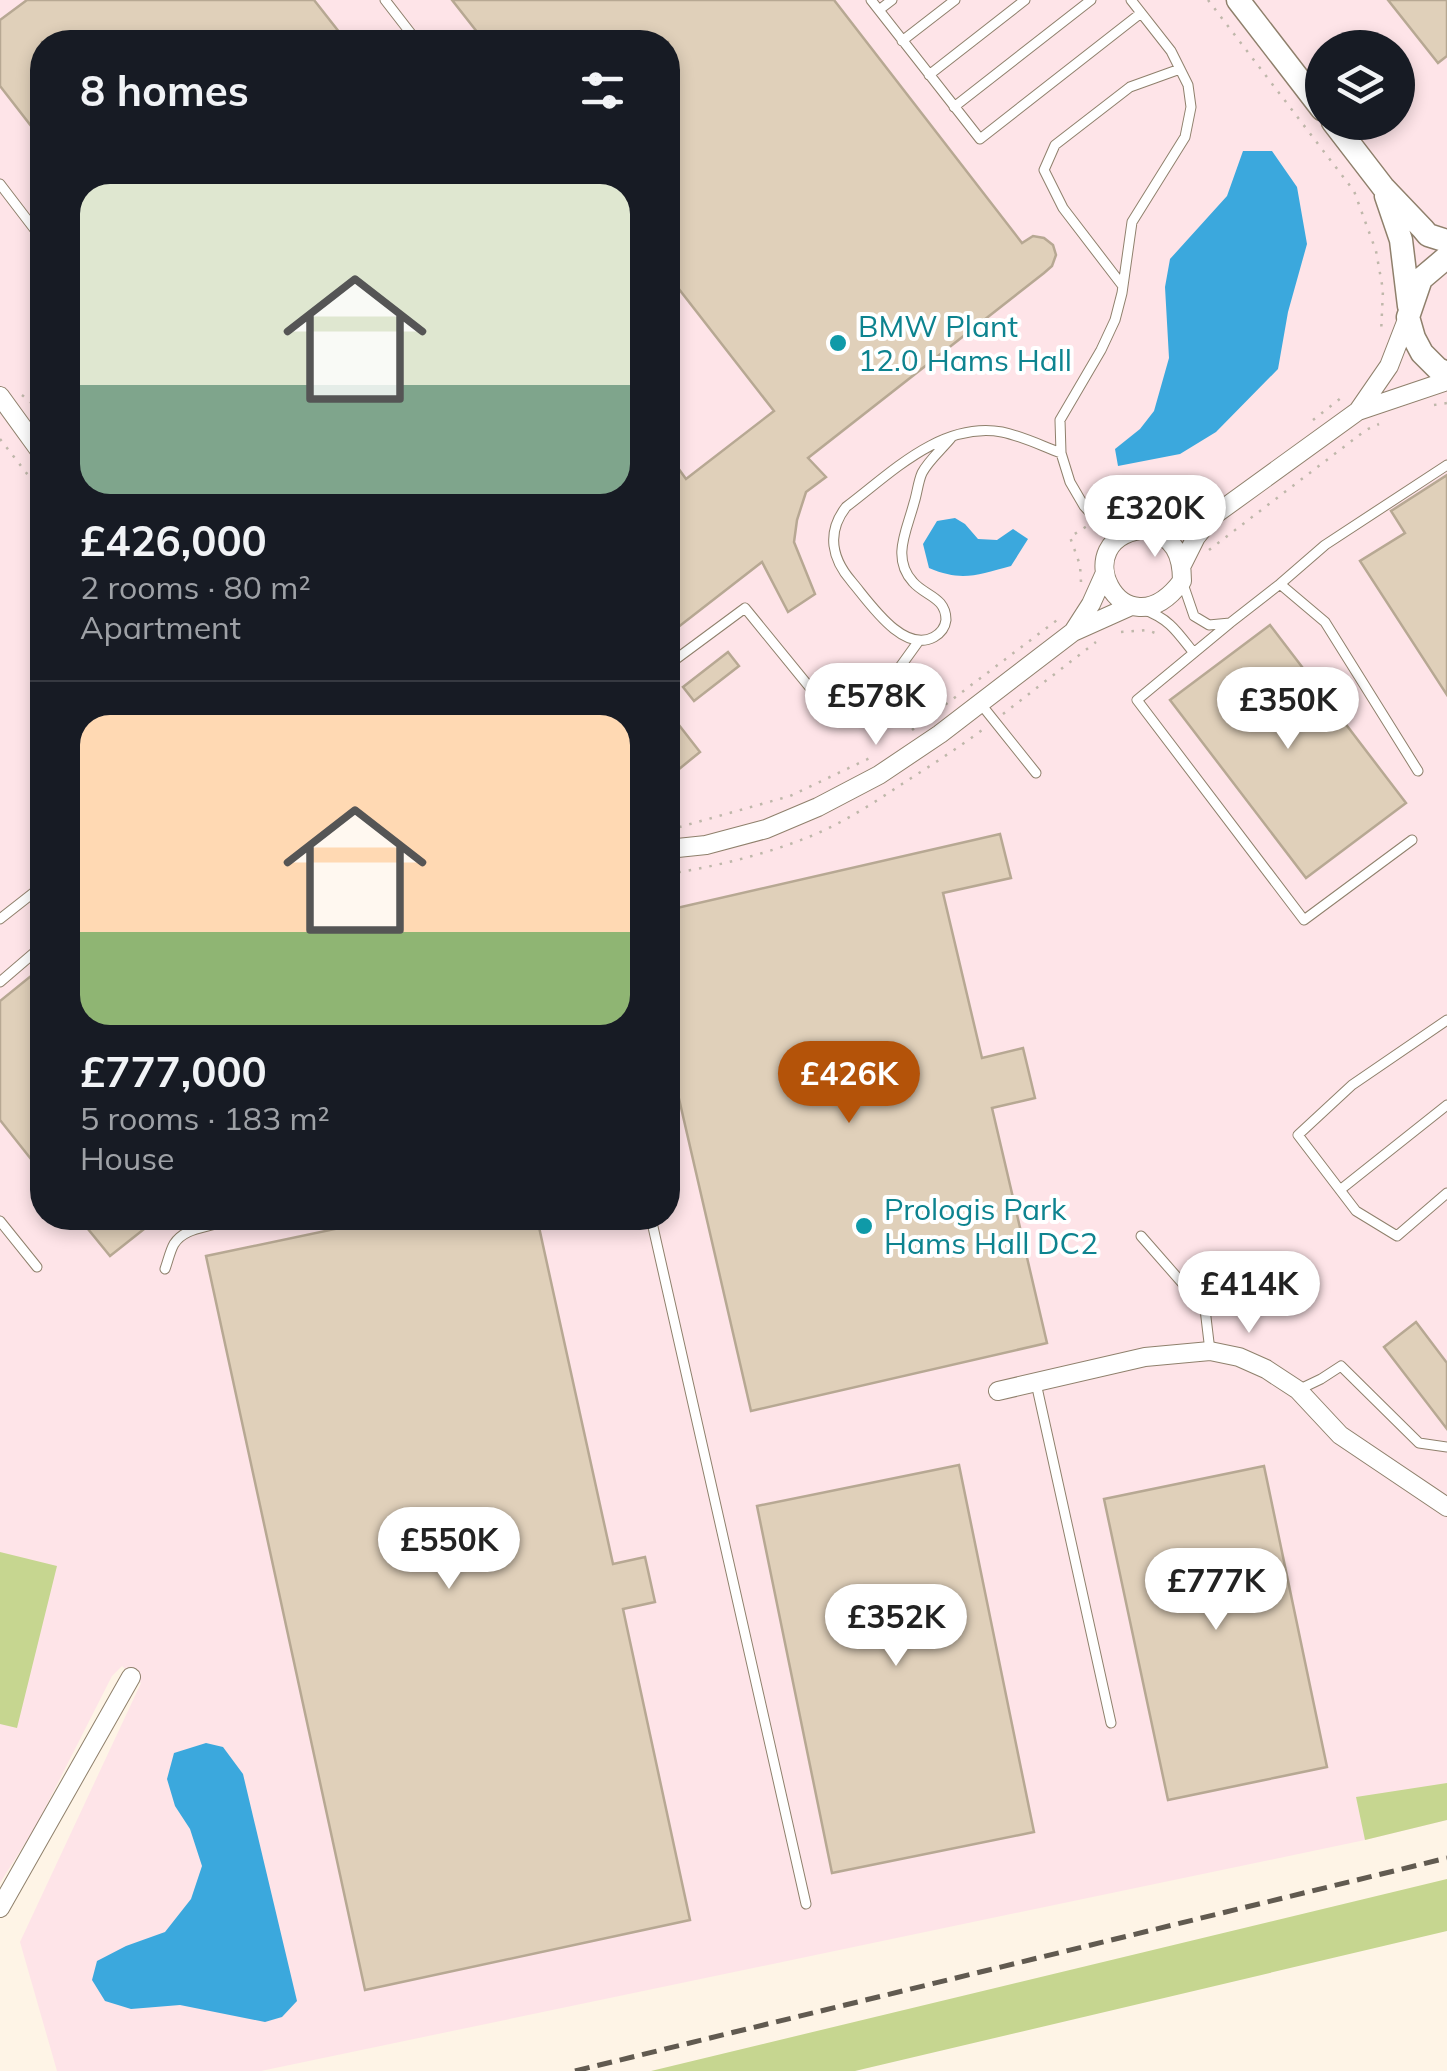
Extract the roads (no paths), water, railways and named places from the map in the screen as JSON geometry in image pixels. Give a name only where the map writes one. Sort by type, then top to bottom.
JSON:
[{"type":"street","points":[[1238,0],[1305,88]]},
{"type":"street","points":[[1347,140],[1383,187],[1428,235],[1447,241]]},
{"type":"street","points":[[1383,187],[1401,240],[1414,338],[1422,354],[1447,373]]},
{"type":"street","points":[[1358,411],[1389,366],[1421,278],[1447,257]]},
{"type":"street","points":[[680,848],[766,829],[879,775],[940,734],[1073,632],[1136,607],[1154,606],[1171,596],[1196,537],[1213,516],[1358,411],[1447,381]]},
{"type":"street","points":[[0,396],[30,437]]},
{"type":"street","points":[[1073,632],[1104,575],[1108,548],[1120,536],[1150,520],[1213,516]]},
{"type":"street","points":[[1150,520],[1178,552],[1182,573]]},
{"type":"street","points":[[1104,575],[1119,600],[1136,607]]},
{"type":"street","points":[[998,1392],[1145,1357],[1210,1351],[1239,1358],[1266,1368],[1298,1390],[1340,1435],[1447,1507]]},
{"type":"street","points":[[0,1908],[131,1677]]},
{"type":"lane","points":[[386,0],[408,30]]},
{"type":"lane","points":[[871,0],[980,139],[1142,13]]},
{"type":"lane","points":[[879,10],[892,0]]},
{"type":"lane","points":[[902,40],[954,0]]},
{"type":"lane","points":[[930,75],[1025,0]]},
{"type":"lane","points":[[954,107],[1091,0]]},
{"type":"lane","points":[[1116,540],[1084,506],[1070,482],[1060,452],[1060,420],[1116,320],[1132,222],[1185,137],[1191,107],[1188,84],[1180,69],[1131,0]]},
{"type":"lane","points":[[1122,285],[1063,208],[1044,170],[1055,146],[1130,87],[1180,69]]},
{"type":"lane","points":[[0,184],[30,223]]},
{"type":"lane","points":[[950,438],[922,472],[901,547],[905,572],[916,586],[936,597],[946,616],[939,634],[918,642],[889,625],[842,570],[832,542],[838,518],[846,507],[926,447],[950,438],[974,431],[1002,432],[1060,452]]},
{"type":"lane","points":[[1412,840],[1304,920],[1137,700],[1325,545],[1447,465]]},
{"type":"lane","points":[[1182,573],[1194,616],[1209,625],[1230,622]]},
{"type":"lane","points":[[1280,584],[1325,622],[1418,771]]},
{"type":"lane","points":[[1136,607],[1173,625],[1193,652]]},
{"type":"lane","points":[[680,657],[745,608],[830,710],[862,720],[876,714],[895,674],[918,642]]},
{"type":"lane","points":[[980,703],[1036,773]]},
{"type":"lane","points":[[0,919],[30,895]]},
{"type":"lane","points":[[0,982],[30,956]]},
{"type":"lane","points":[[1447,1020],[1352,1085],[1298,1136],[1356,1211],[1397,1236],[1447,1193]]},
{"type":"lane","points":[[1340,1190],[1447,1105]]},
{"type":"lane","points":[[0,1221],[37,1267]]},
{"type":"lane","points":[[165,1269],[174,1244],[194,1230]]},
{"type":"lane","points":[[654,1230],[806,1904]]},
{"type":"lane","points":[[1141,1236],[1205,1309],[1210,1351]]},
{"type":"lane","points":[[1298,1390],[1341,1366],[1419,1443],[1447,1447]]},
{"type":"lane","points":[[1036,1382],[1111,1722]]},
{"type":"water","points":[[1243,151],[1272,151],[1297,187],[1307,244],[1288,312],[1278,369],[1216,432],[1180,454],[1118,466],[1115,449],[1140,429],[1154,411],[1169,358],[1165,287],[1170,259],[1227,196]]},
{"type":"water","points":[[955,518],[978,539],[997,540],[1013,529],[1028,539],[1011,566],[960,576],[929,568],[923,544],[937,521]]},
{"type":"water","points":[[206,1743],[223,1747],[243,1774],[297,2001],[282,2017],[265,2022],[180,2005],[131,2009],[105,2001],[92,1980],[97,1961],[165,1932],[191,1899],[202,1866],[167,1779],[174,1753]]},
{"type":"railway","points":[[575,2071],[1447,1858]]},
{"type":"place","name":"BMW Plant 12.0 Hams Hall","points":[[838,343]]},
{"type":"place","name":"Prologis Park Hams Hall DC2","points":[[864,1226]]}]
